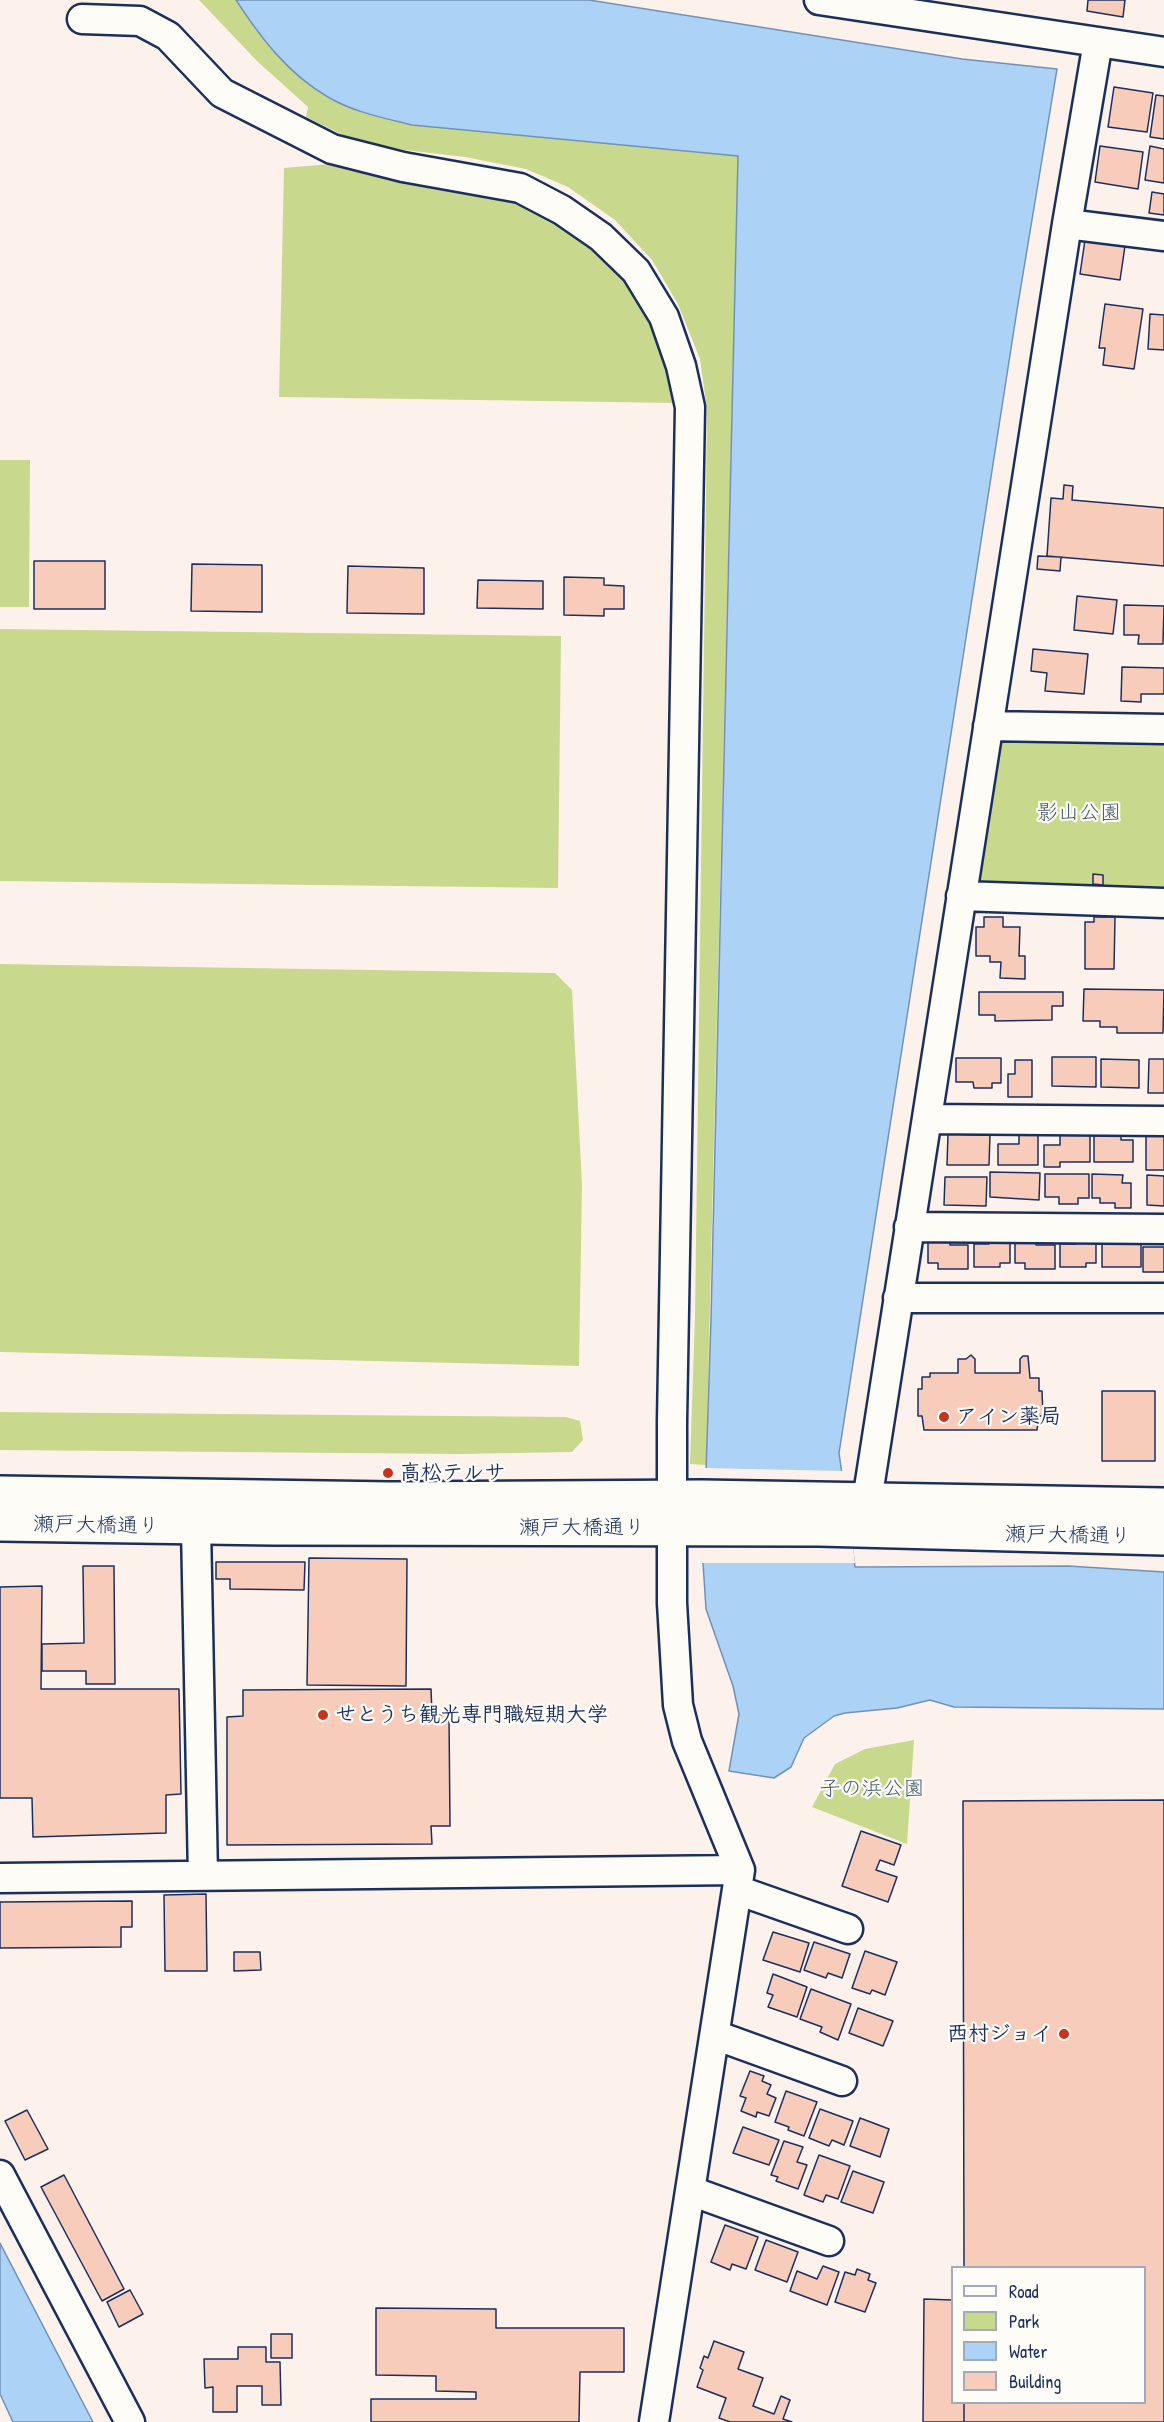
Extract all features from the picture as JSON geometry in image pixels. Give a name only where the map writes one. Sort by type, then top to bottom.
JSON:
[{"type":"street","points":[[819,0],[1164,52]]},
{"type":"street","points":[[82,19],[140,21],[168,36],[222,93],[332,149],[403,167],[520,188],[562,210],[601,237],[636,271],[664,317],[681,366],[690,407],[687,1513],[672,1603],[678,1704],[687,1741],[738,1880],[654,2422]]},
{"type":"street","points":[[857,1515],[898,1298],[1067,224],[1098,42]]},
{"type":"street","points":[[1067,224],[1164,236]]},
{"type":"street","points":[[988,726],[1164,729]]},
{"type":"street","points":[[961,896],[1164,903]]},
{"type":"street","points":[[927,1119],[1164,1121]]},
{"type":"street","points":[[909,1227],[1164,1228]]},
{"type":"street","points":[[898,1298],[1164,1298]]},
{"type":"street","name":"瀬戸大橋通り","points":[[0,1493],[391,1499],[687,1513],[857,1515],[1164,1505]]},
{"type":"street","name":"瀬戸大橋通り","points":[[0,1524],[196,1528],[687,1513]]},
{"type":"street","name":"瀬戸大橋通り","points":[[857,1515],[1164,1538]]},
{"type":"street","points":[[196,1528],[203,1876]]},
{"type":"street","points":[[0,1878],[203,1876],[738,1880],[848,1929]]},
{"type":"street","points":[[715,2035],[842,2081]]},
{"type":"street","points":[[0,2175],[130,2422]]},
{"type":"street","points":[[691,2190],[829,2241]]},
{"type":"green space","points":[[199,0],[236,0],[256,30],[328,97],[369,114],[412,125],[738,155],[706,1465],[690,1464],[695,1316],[707,408],[700,359],[678,304],[652,260],[615,220],[568,187],[526,169],[465,157],[405,150],[349,138],[306,117],[308,107],[257,61]]},
{"type":"green space","points":[[330,164],[399,182],[463,189],[516,200],[555,221],[595,250],[625,280],[654,324],[675,403],[279,397],[284,168]]},
{"type":"green space","points":[[0,460],[30,460],[29,607],[0,607]]},
{"type":"green space","points":[[0,629],[561,636],[558,888],[0,881]]},
{"type":"green space","name":"影山公園","points":[[1002,735],[1164,737],[1164,892],[986,887],[975,876],[993,752]]},
{"type":"green space","points":[[0,964],[555,973],[572,990],[582,1185],[579,1366],[0,1352]]},
{"type":"green space","points":[[0,1412],[566,1417],[580,1421],[583,1440],[572,1452],[459,1454],[0,1450]]},
{"type":"green space","name":"子の浜公園","points":[[914,1740],[907,1844],[812,1807],[835,1764],[865,1749]]},
{"type":"water","points":[[236,0],[589,0],[962,59],[1057,69],[1017,310],[839,1453],[855,1567],[1068,1566],[1164,1572],[1164,1709],[954,1707],[930,1700],[897,1708],[834,1716],[804,1738],[791,1767],[774,1778],[729,1771],[739,1714],[733,1686],[706,1609],[703,1563],[711,1319],[738,156],[412,125],[369,114],[328,97],[300,77],[276,54]]},
{"type":"water","points":[[0,2243],[93,2422],[13,2422],[0,2394]]},
{"type":"pier","points":[[703,1468],[843,1471],[855,1563],[700,1563]]},
{"type":"building","points":[[1088,0],[1125,0],[1123,17],[1087,11]]},
{"type":"building","points":[[1114,87],[1153,93],[1147,132],[1108,127]]},
{"type":"building","points":[[1156,95],[1164,96],[1164,139],[1150,137]]},
{"type":"building","points":[[1100,146],[1143,152],[1138,189],[1095,182]]},
{"type":"building","points":[[1150,146],[1164,149],[1164,183],[1145,180]]},
{"type":"building","points":[[1152,192],[1164,194],[1164,215],[1149,213]]},
{"type":"building","points":[[1085,240],[1125,246],[1120,280],[1080,274]]},
{"type":"building","points":[[1105,304],[1143,309],[1134,369],[1103,365],[1105,348],[1099,348]]},
{"type":"building","points":[[1150,314],[1164,315],[1164,350],[1148,349]]},
{"type":"building","points":[[1064,485],[1073,486],[1072,500],[1164,508],[1164,566],[1047,556],[1051,498],[1063,499]]},
{"type":"building","points":[[1038,556],[1061,557],[1060,571],[1037,569]]},
{"type":"building","points":[[34,561],[105,561],[105,609],[34,609]]},
{"type":"building","points":[[192,564],[262,565],[262,612],[191,611]]},
{"type":"building","points":[[348,566],[424,568],[424,614],[347,613]]},
{"type":"building","points":[[564,577],[604,578],[604,585],[624,586],[624,609],[604,609],[604,616],[564,615]]},
{"type":"building","points":[[478,580],[543,581],[543,609],[477,608]]},
{"type":"building","points":[[1077,596],[1117,600],[1113,634],[1074,630]]},
{"type":"building","points":[[1124,605],[1164,606],[1163,644],[1138,644],[1139,635],[1124,635]]},
{"type":"building","points":[[1033,649],[1088,654],[1084,694],[1045,691],[1047,673],[1031,671]]},
{"type":"building","points":[[1122,667],[1164,668],[1164,694],[1141,694],[1141,702],[1121,701]]},
{"type":"building","points":[[1093,874],[1103,875],[1103,885],[1093,884]]},
{"type":"building","points":[[984,917],[1003,917],[1003,927],[1020,927],[1019,956],[1025,956],[1025,979],[1000,978],[1001,962],[990,962],[990,956],[976,956],[976,927],[984,927]]},
{"type":"building","points":[[1094,917],[1115,917],[1114,969],[1085,969],[1085,922],[1094,922]]},
{"type":"building","points":[[1084,989],[1164,990],[1163,1033],[1117,1033],[1117,1027],[1100,1027],[1100,1021],[1083,1021]]},
{"type":"building","points":[[979,992],[1063,992],[1063,1006],[1052,1006],[1052,1020],[995,1021],[995,1015],[979,1015]]},
{"type":"building","points":[[1052,1057],[1096,1057],[1096,1087],[1052,1086]]},
{"type":"building","points":[[956,1058],[1001,1058],[1001,1083],[992,1083],[992,1088],[974,1088],[973,1082],[956,1082]]},
{"type":"building","points":[[1101,1059],[1139,1060],[1139,1088],[1101,1087]]},
{"type":"building","points":[[1149,1059],[1164,1059],[1164,1093],[1148,1093]]},
{"type":"building","points":[[1015,1060],[1032,1060],[1032,1097],[1008,1097],[1008,1074],[1015,1074]]},
{"type":"building","points":[[948,1134],[990,1135],[989,1165],[947,1165]]},
{"type":"building","points":[[1094,1134],[1121,1134],[1121,1140],[1133,1140],[1133,1162],[1094,1162]]},
{"type":"building","points":[[1146,1134],[1164,1134],[1164,1170],[1146,1170]]},
{"type":"building","points":[[1019,1135],[1038,1135],[1038,1165],[998,1165],[998,1144],[1019,1144]]},
{"type":"building","points":[[1060,1135],[1090,1135],[1090,1162],[1060,1162],[1060,1167],[1044,1167],[1044,1145],[1060,1145]]},
{"type":"building","points":[[990,1172],[1040,1173],[1039,1200],[990,1197]]},
{"type":"building","points":[[1045,1174],[1089,1174],[1089,1198],[1078,1198],[1078,1204],[1059,1204],[1059,1197],[1045,1197]]},
{"type":"building","points":[[1092,1174],[1123,1175],[1122,1183],[1131,1183],[1131,1208],[1115,1208],[1115,1203],[1100,1203],[1100,1198],[1092,1198]]},
{"type":"building","points":[[1147,1175],[1164,1176],[1164,1206],[1147,1205]]},
{"type":"building","points":[[945,1177],[987,1177],[986,1206],[944,1205]]},
{"type":"building","points":[[1102,1238],[1141,1238],[1141,1267],[1102,1267]]},
{"type":"building","points":[[928,1239],[950,1239],[950,1245],[968,1245],[968,1269],[938,1269],[938,1263],[928,1263]]},
{"type":"building","points":[[989,1239],[1010,1239],[1010,1263],[1000,1263],[1000,1267],[974,1267],[974,1244],[989,1244]]},
{"type":"building","points":[[1015,1239],[1036,1239],[1036,1245],[1055,1245],[1055,1269],[1025,1269],[1025,1263],[1015,1263]]},
{"type":"building","points":[[1076,1239],[1096,1239],[1096,1263],[1086,1263],[1086,1267],[1060,1267],[1060,1244],[1076,1244]]},
{"type":"building","points":[[1143,1247],[1164,1247],[1164,1272],[1143,1272]]},
{"type":"building","points":[[971,1355],[975,1359],[975,1373],[1020,1373],[1020,1359],[1028,1356],[1030,1378],[1039,1378],[1039,1391],[1042,1391],[1043,1416],[1039,1416],[1037,1430],[924,1430],[922,1416],[918,1416],[918,1389],[922,1389],[922,1377],[930,1377],[930,1373],[958,1373],[958,1359],[966,1359]]},
{"type":"building","points":[[1102,1391],[1155,1391],[1155,1461],[1102,1461]]},
{"type":"building","points":[[309,1558],[407,1559],[406,1686],[307,1685]]},
{"type":"building","points":[[216,1562],[305,1562],[304,1590],[230,1589],[230,1579],[216,1579]]},
{"type":"building","points":[[83,1566],[114,1566],[115,1684],[86,1684],[86,1671],[42,1671],[42,1644],[84,1643]]},
{"type":"building","points":[[42,1586],[41,1689],[179,1689],[181,1794],[166,1795],[166,1833],[33,1837],[32,1798],[0,1798],[0,1587]]},
{"type":"building","points":[[431,1689],[432,1715],[449,1715],[450,1826],[431,1826],[432,1844],[227,1845],[227,1717],[243,1716],[243,1690]]},
{"type":"building","name":"西村ジョイ","points":[[1164,1800],[1164,2422],[964,2422],[964,2404],[1146,2404],[1146,2266],[964,2266],[963,1801]]},
{"type":"building","points":[[861,1831],[901,1845],[894,1865],[880,1860],[876,1870],[897,1877],[888,1902],[842,1886]]},
{"type":"building","points":[[206,1894],[207,1971],[165,1971],[164,1895]]},
{"type":"building","points":[[132,1901],[132,1927],[121,1927],[121,1947],[0,1948],[0,1902]]},
{"type":"building","points":[[773,1932],[809,1943],[800,1972],[763,1960]]},
{"type":"building","points":[[814,1942],[850,1954],[842,1978],[828,1973],[826,1978],[804,1970]]},
{"type":"building","points":[[865,1951],[897,1962],[885,1995],[872,1990],[870,1994],[852,1988]]},
{"type":"building","points":[[234,1952],[260,1952],[261,1970],[234,1971]]},
{"type":"building","points":[[773,1974],[807,1987],[797,2017],[768,2007],[773,1995],[767,1993]]},
{"type":"building","points":[[811,1989],[851,2004],[838,2040],[820,2032],[822,2027],[800,2019]]},
{"type":"building","points":[[858,2008],[893,2021],[883,2046],[849,2033]]},
{"type":"building","points":[[750,2071],[764,2076],[762,2081],[771,2085],[767,2094],[776,2098],[769,2116],[757,2112],[756,2117],[741,2111],[746,2098],[740,2096]]},
{"type":"building","points":[[786,2091],[817,2102],[804,2136],[775,2122]]},
{"type":"building","points":[[820,2109],[853,2121],[844,2145],[832,2140],[829,2146],[809,2138]]},
{"type":"building","points":[[27,2110],[48,2149],[25,2160],[5,2121]]},
{"type":"building","points":[[860,2118],[889,2129],[880,2157],[850,2146]]},
{"type":"building","points":[[743,2127],[779,2140],[769,2165],[733,2153]]},
{"type":"building","points":[[784,2141],[803,2147],[797,2162],[807,2165],[798,2189],[776,2181],[778,2177],[771,2175]]},
{"type":"building","points":[[819,2155],[850,2166],[838,2199],[826,2195],[823,2202],[804,2195]]},
{"type":"building","points":[[853,2171],[884,2182],[873,2213],[841,2202]]},
{"type":"building","points":[[64,2175],[124,2289],[102,2301],[41,2187]]},
{"type":"building","points":[[725,2225],[758,2237],[746,2269],[732,2264],[730,2270],[711,2262]]},
{"type":"building","points":[[766,2240],[798,2252],[787,2282],[755,2270]]},
{"type":"building","points":[[823,2266],[839,2272],[827,2305],[790,2291],[797,2271],[817,2279]]},
{"type":"building","points":[[857,2269],[870,2274],[868,2280],[876,2283],[865,2312],[835,2302],[845,2272],[855,2275]]},
{"type":"building","points":[[130,2290],[143,2314],[119,2327],[107,2302]]},
{"type":"building","points":[[924,2299],[951,2300],[951,2404],[964,2404],[964,2422],[923,2422]]},
{"type":"building","points":[[376,2308],[496,2309],[496,2328],[624,2328],[624,2372],[580,2372],[579,2422],[371,2422],[371,2399],[476,2399],[476,2392],[436,2391],[436,2376],[376,2375]]},
{"type":"building","points":[[271,2334],[292,2334],[292,2358],[271,2358]]},
{"type":"building","points":[[714,2341],[744,2352],[738,2369],[763,2378],[753,2406],[774,2414],[781,2396],[790,2400],[783,2419],[792,2422],[730,2422],[719,2418],[726,2398],[697,2387],[703,2370],[700,2368],[704,2356],[708,2358]]},
{"type":"building","points":[[238,2347],[266,2347],[266,2362],[280,2362],[281,2405],[262,2405],[262,2386],[237,2386],[237,2412],[213,2412],[213,2387],[205,2388],[204,2359],[238,2359]]},
{"type":"place","name":"アイン薬局","points":[[944,1417]]},
{"type":"place","name":"高松テルサ","points":[[388,1473]]},
{"type":"place","name":"せとうち観光専門職短期大学","points":[[323,1715]]},
{"type":"place","name":"西村ジョイ","points":[[1064,2034]]}]
